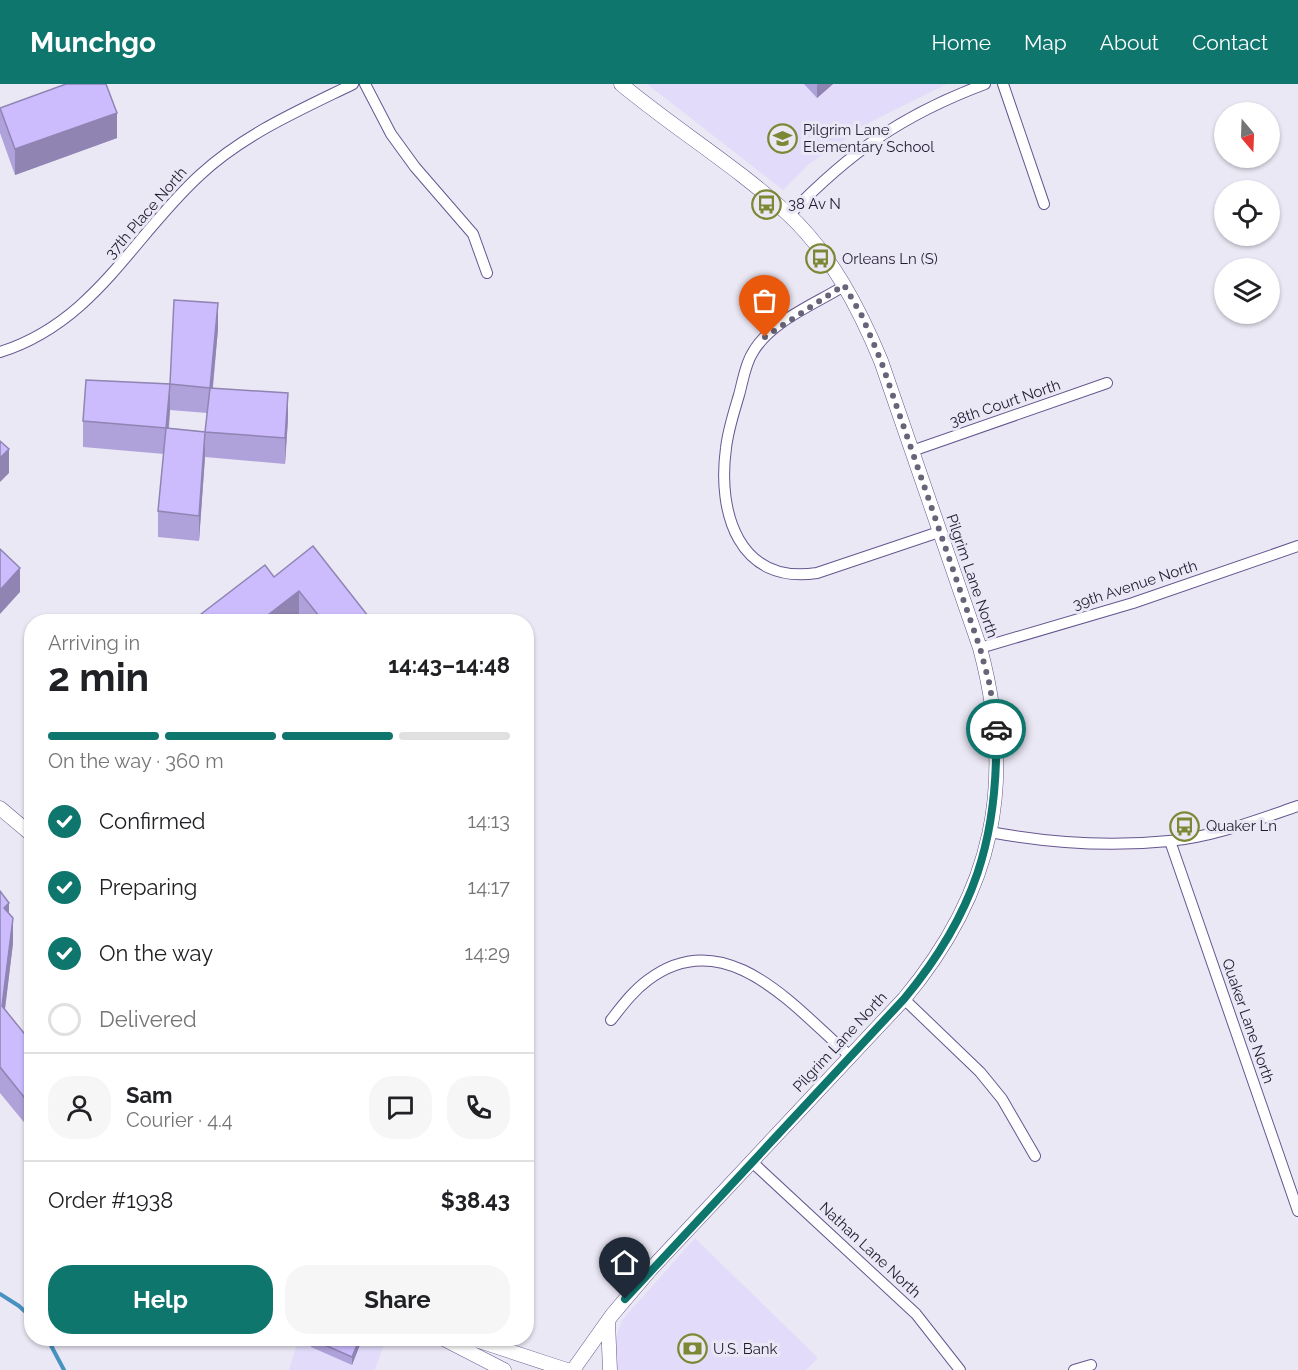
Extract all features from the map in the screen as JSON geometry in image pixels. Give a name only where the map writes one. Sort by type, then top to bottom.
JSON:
[{"type":"street","name":"37th Place North","points":[[0,352],[60,322],[88,300],[114,274],[175,199],[201,173],[235,146],[353,84]]},
{"type":"street","points":[[365,84],[391,134],[415,167],[473,234],[487,273]]},
{"type":"street","name":"Pilgrim Lane North","points":[[573,1370],[645,1276],[904,999],[933,965],[971,894],[990,832],[997,770],[996,728],[990,686],[980,648],[881,361],[862,316],[814,242],[789,215],[741,175],[621,84]]},
{"type":"street","points":[[789,215],[839,165],[872,140],[907,118],[985,84]]},
{"type":"street","points":[[1003,84],[1044,204]]},
{"type":"street","points":[[844,285],[781,324],[752,352],[726,448],[724,476],[734,531],[741,546],[766,569],[800,576],[817,573],[939,532]]},
{"type":"street","name":"38th Court North","points":[[912,451],[1107,383]]},
{"type":"street","name":"39th Avenue North","points":[[980,648],[1133,603],[1298,546]]},
{"type":"street","points":[[990,832],[1060,842],[1170,841],[1212,833],[1298,806]]},
{"type":"street","points":[[0,808],[24,828]]},
{"type":"street","name":"Quaker Lane North","points":[[1170,841],[1298,1211]]},
{"type":"street","points":[[611,1020],[633,993],[649,979],[668,968],[688,961],[733,964],[753,973],[850,1056]]},
{"type":"street","points":[[904,999],[980,1072],[1002,1099],[1035,1156]]},
{"type":"street","name":"Nathan Lane North","points":[[752,1161],[916,1314],[960,1370]]},
{"type":"street","points":[[608,1322],[610,1370]]},
{"type":"street","points":[[458,1346],[504,1370]]},
{"type":"street","points":[[494,1346],[567,1370]]},
{"type":"street","points":[[1074,1370],[1091,1365]]},
{"type":"shaded area","name":"Pilgrim Lane Elementary School","points":[[647,84],[947,84],[869,123],[809,164],[783,190]]},
{"type":"shaded area","points":[[695,1238],[818,1358],[806,1370],[615,1370],[612,1348],[622,1320]]},
{"type":"shaded area","points":[[296,1346],[383,1346],[375,1370],[289,1370]]},
{"type":"building","points":[[66,84],[106,84],[117,113],[15,149],[0,108]]},
{"type":"building","points":[[174,300],[218,303],[210,388],[170,384]]},
{"type":"building","points":[[86,380],[170,384],[166,428],[83,421]]},
{"type":"building","points":[[210,388],[288,393],[285,438],[205,432]]},
{"type":"building","points":[[166,428],[205,432],[199,516],[158,511]]},
{"type":"building","points":[[0,441],[9,449],[0,458]]},
{"type":"building","points":[[313,546],[366,614],[317,614],[299,591],[269,614],[201,614],[265,565],[274,577]]},
{"type":"building","points":[[0,549],[20,568],[0,590]]},
{"type":"building","points":[[0,891],[9,903],[4,908],[13,918],[2,1006],[24,1033],[24,1097],[0,1067]]},
{"type":"building","points":[[327,1346],[357,1346],[352,1357]]},
{"type":"waterway","points":[[0,1294],[24,1311]]},
{"type":"waterway","points":[[51,1346],[64,1370]]},
{"type":"way so far","points":[[765,337],[781,324],[844,285],[862,316],[881,361],[980,648],[990,686],[996,729]]},
{"type":"place","name":"Pilgrim Lane Elementary School","points":[[782,139]]},
{"type":"place","name":"38 Av N","points":[[767,204]]},
{"type":"place","name":"Orleans Ln (S)","points":[[821,259]]},
{"type":"place","name":"Quaker Ln","points":[[1185,826]]},
{"type":"place","name":"U.S. Bank","points":[[692,1349]]},
{"type":"route","points":[[625,1299],[933,965],[971,894],[983,859],[994,813],[997,770],[996,729]]}]
